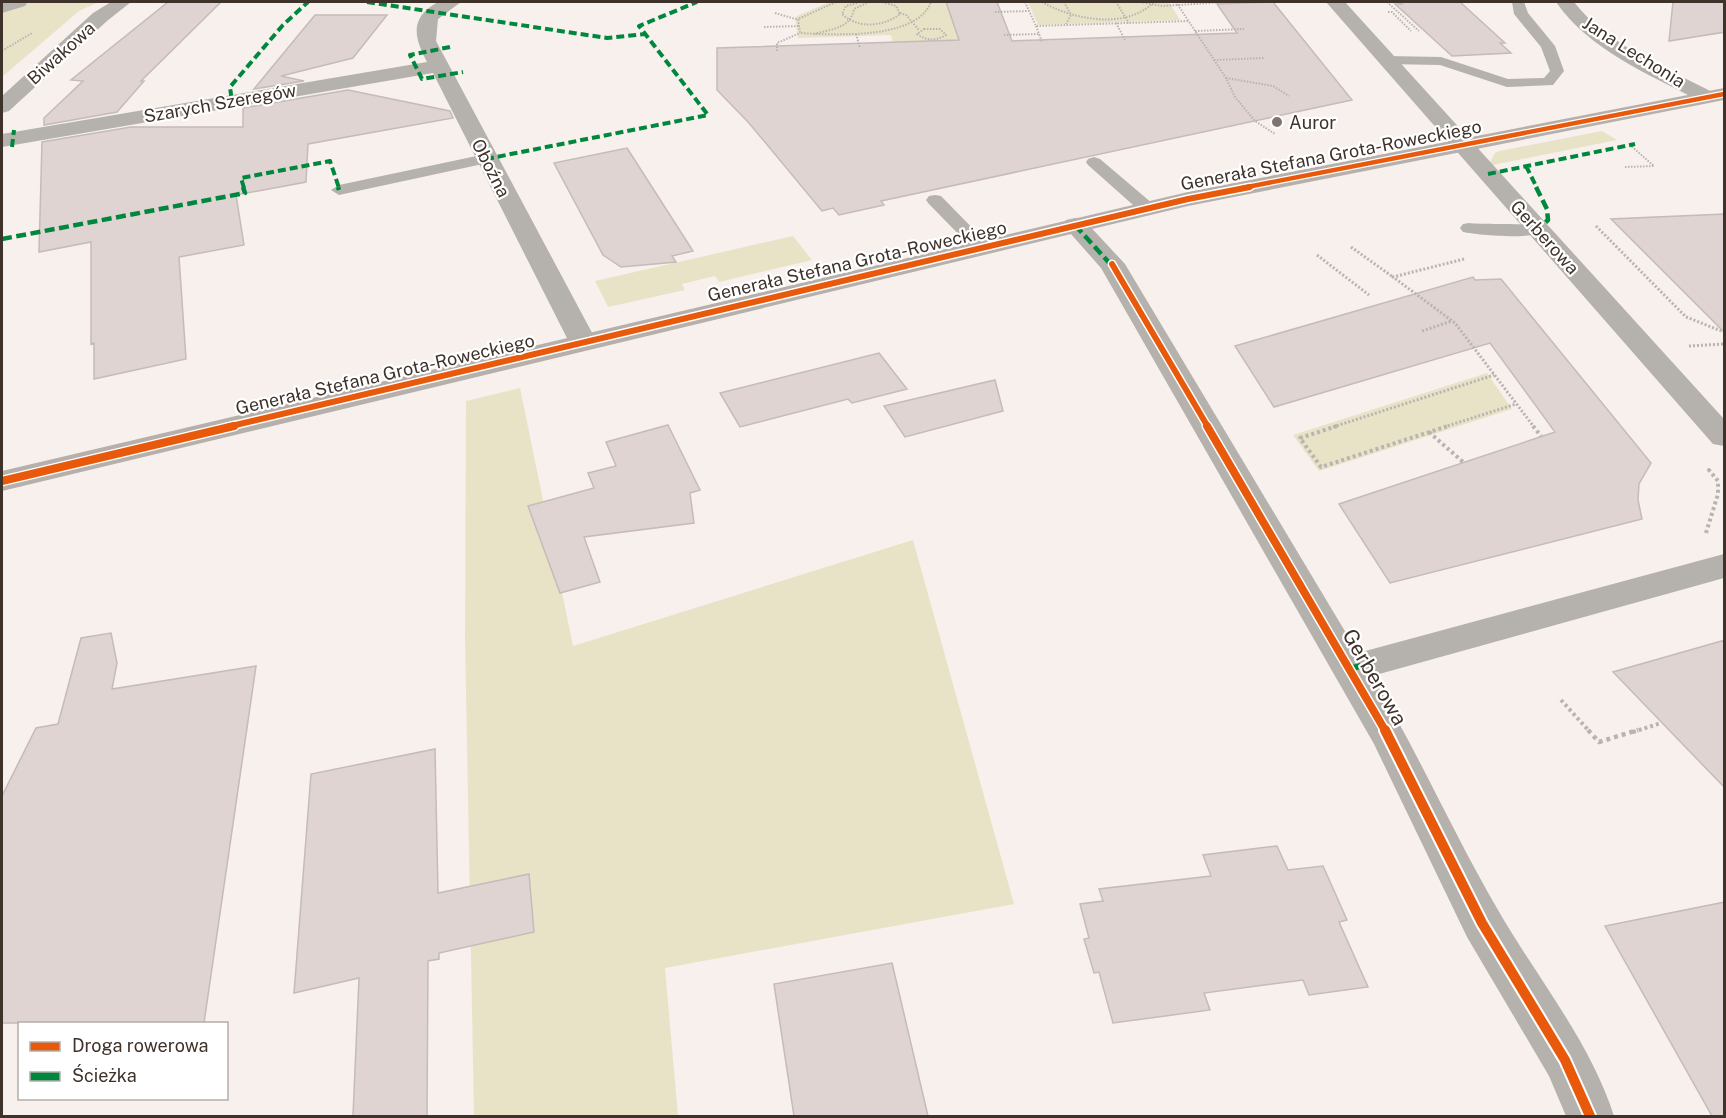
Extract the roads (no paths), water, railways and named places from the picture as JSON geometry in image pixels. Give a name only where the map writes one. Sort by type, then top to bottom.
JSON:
[{"type":"street","points":[[2,7],[19,2]]},
{"type":"street","name":"Biwakowa","points":[[2,106],[100,17],[122,2]]},
{"type":"street","name":"Oboźna","points":[[452,2],[433,12],[424,27],[426,40],[583,342]]},
{"type":"street","name":"Gerberowa","points":[[1335,2],[1725,437]]},
{"type":"street","name":"Jana Lechonia","points":[[1565,2],[1578,19],[1598,34],[1716,95]]},
{"type":"street","name":"Szarych Szeregów","points":[[2,141],[439,66]]},
{"type":"street","name":"Generała Stefana Grota-Roweckiego","points":[[2,481],[1147,208],[1716,95]]},
{"type":"street","name":"Gerberowa","points":[[1075,225],[1112,264],[1389,737],[1482,923],[1565,1060],[1590,1116]]},
{"type":"street","points":[[1348,669],[1725,566]]},
{"type":"lane","points":[[1386,60],[1441,61],[1507,83],[1548,82],[1557,71],[1548,46],[1521,14],[1518,2]]},
{"type":"lane","points":[[339,190],[486,159]]},
{"type":"lane","points":[[1094,162],[1147,208]]},
{"type":"lane","points":[[935,200],[981,247]]},
{"type":"lane","points":[[1469,228],[1489,231],[1538,229]]},
{"type":"place","name":"Auror","points":[[1277,122]]}]
